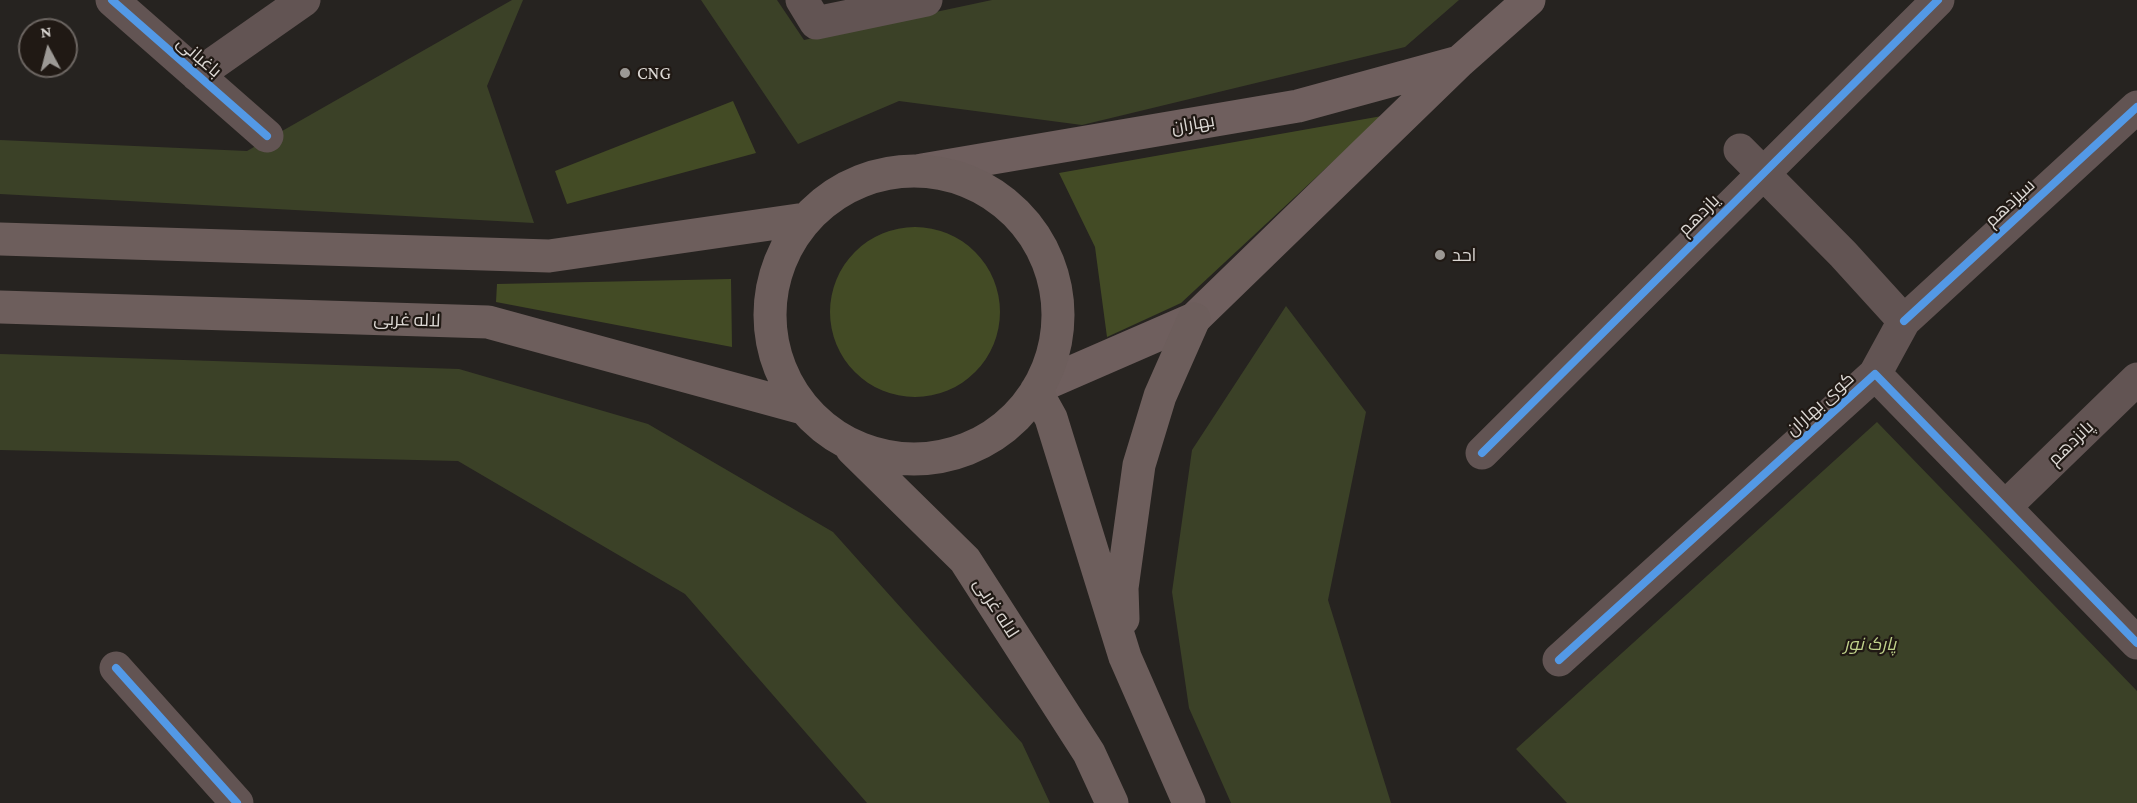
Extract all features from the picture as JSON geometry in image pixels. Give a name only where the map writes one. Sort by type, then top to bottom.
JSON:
[{"type":"main road","name":"بهاران","points":[[1038,389],[1194,319],[1459,62],[1529,0]]},
{"type":"main road","name":"بهاران","points":[[922,170],[1298,106],[1459,62]]},
{"type":"main road","points":[[922,170],[970,181],[1011,207],[1042,245],[1058,292],[1057,340],[1038,389],[1012,421],[975,446],[931,458],[886,456],[844,441],[822,426],[803,408],[782,373],[771,334],[771,293],[783,254],[806,219],[839,191],[879,175],[922,170]]},
{"type":"main road","points":[[0,239],[549,256],[806,219]]},
{"type":"main road","name":"لاله غربی","points":[[0,307],[488,322],[803,408]]},
{"type":"main road","points":[[1125,657],[1122,588],[1139,465],[1160,396],[1194,319]]},
{"type":"main road","points":[[1038,389],[1051,418],[1125,657],[1189,803]]},
{"type":"main road","name":"لاله غربی","points":[[844,441],[965,560],[1089,753],[1112,803]]},
{"type":"street","name":"باغبانی","points":[[112,0],[267,136]]},
{"type":"street","points":[[196,75],[304,0]]},
{"type":"street","points":[[802,0],[816,23],[926,0]]},
{"type":"street","name":"یازدهم","points":[[1482,453],[1938,0]]},
{"type":"street","name":"سیزدهم","points":[[1875,374],[1904,321],[2137,107]]},
{"type":"street","points":[[1740,150],[1843,254],[1904,321]]},
{"type":"street","name":"کوی بهاران","points":[[1559,660],[1875,374],[2137,643]]},
{"type":"street","name":"پانزدهم","points":[[2005,507],[2137,379]]},
{"type":"street","points":[[116,668],[237,803]]},
{"type":"green space","points":[[512,0],[523,0],[487,86],[534,223],[0,194],[0,140],[247,151]]},
{"type":"green space","points":[[701,0],[777,0],[804,40],[992,0],[1459,0],[1405,47],[1082,125],[899,101],[798,144]]},
{"type":"green space","points":[[733,101],[756,153],[567,204],[555,171]]},
{"type":"green space","points":[[1382,116],[1181,303],[1107,337],[1095,247],[1059,173]]},
{"type":"green space","points":[[915,227],[932,228],[948,233],[975,252],[994,279],[999,295],[999,329],[994,345],[975,372],[948,391],[932,396],[915,397],[898,396],[882,391],[855,372],[836,345],[831,329],[830,312],[831,295],[836,279],[855,252],[882,233],[898,228]]},
{"type":"green space","points":[[731,279],[732,347],[496,302],[497,284]]},
{"type":"green space","points":[[1286,306],[1366,412],[1328,600],[1391,803],[1231,803],[1189,708],[1172,592],[1192,450]]},
{"type":"green space","points":[[0,354],[459,369],[648,424],[833,532],[1022,743],[1050,803],[867,803],[685,594],[458,461],[0,450]]},
{"type":"green space","name":"پارک نور","points":[[1877,422],[2137,691],[2137,803],[1567,803],[1516,749]]},
{"type":"cycle path","points":[[112,0],[267,136]]},
{"type":"cycle path","points":[[1482,453],[1938,0]]},
{"type":"cycle path","points":[[1904,321],[2137,107]]},
{"type":"cycle path","points":[[1559,660],[1875,374],[2137,643]]},
{"type":"cycle path","points":[[116,668],[237,803]]},
{"type":"place","name":"CNG","points":[[625,73]]},
{"type":"place","name":"احد","points":[[1440,255]]}]
